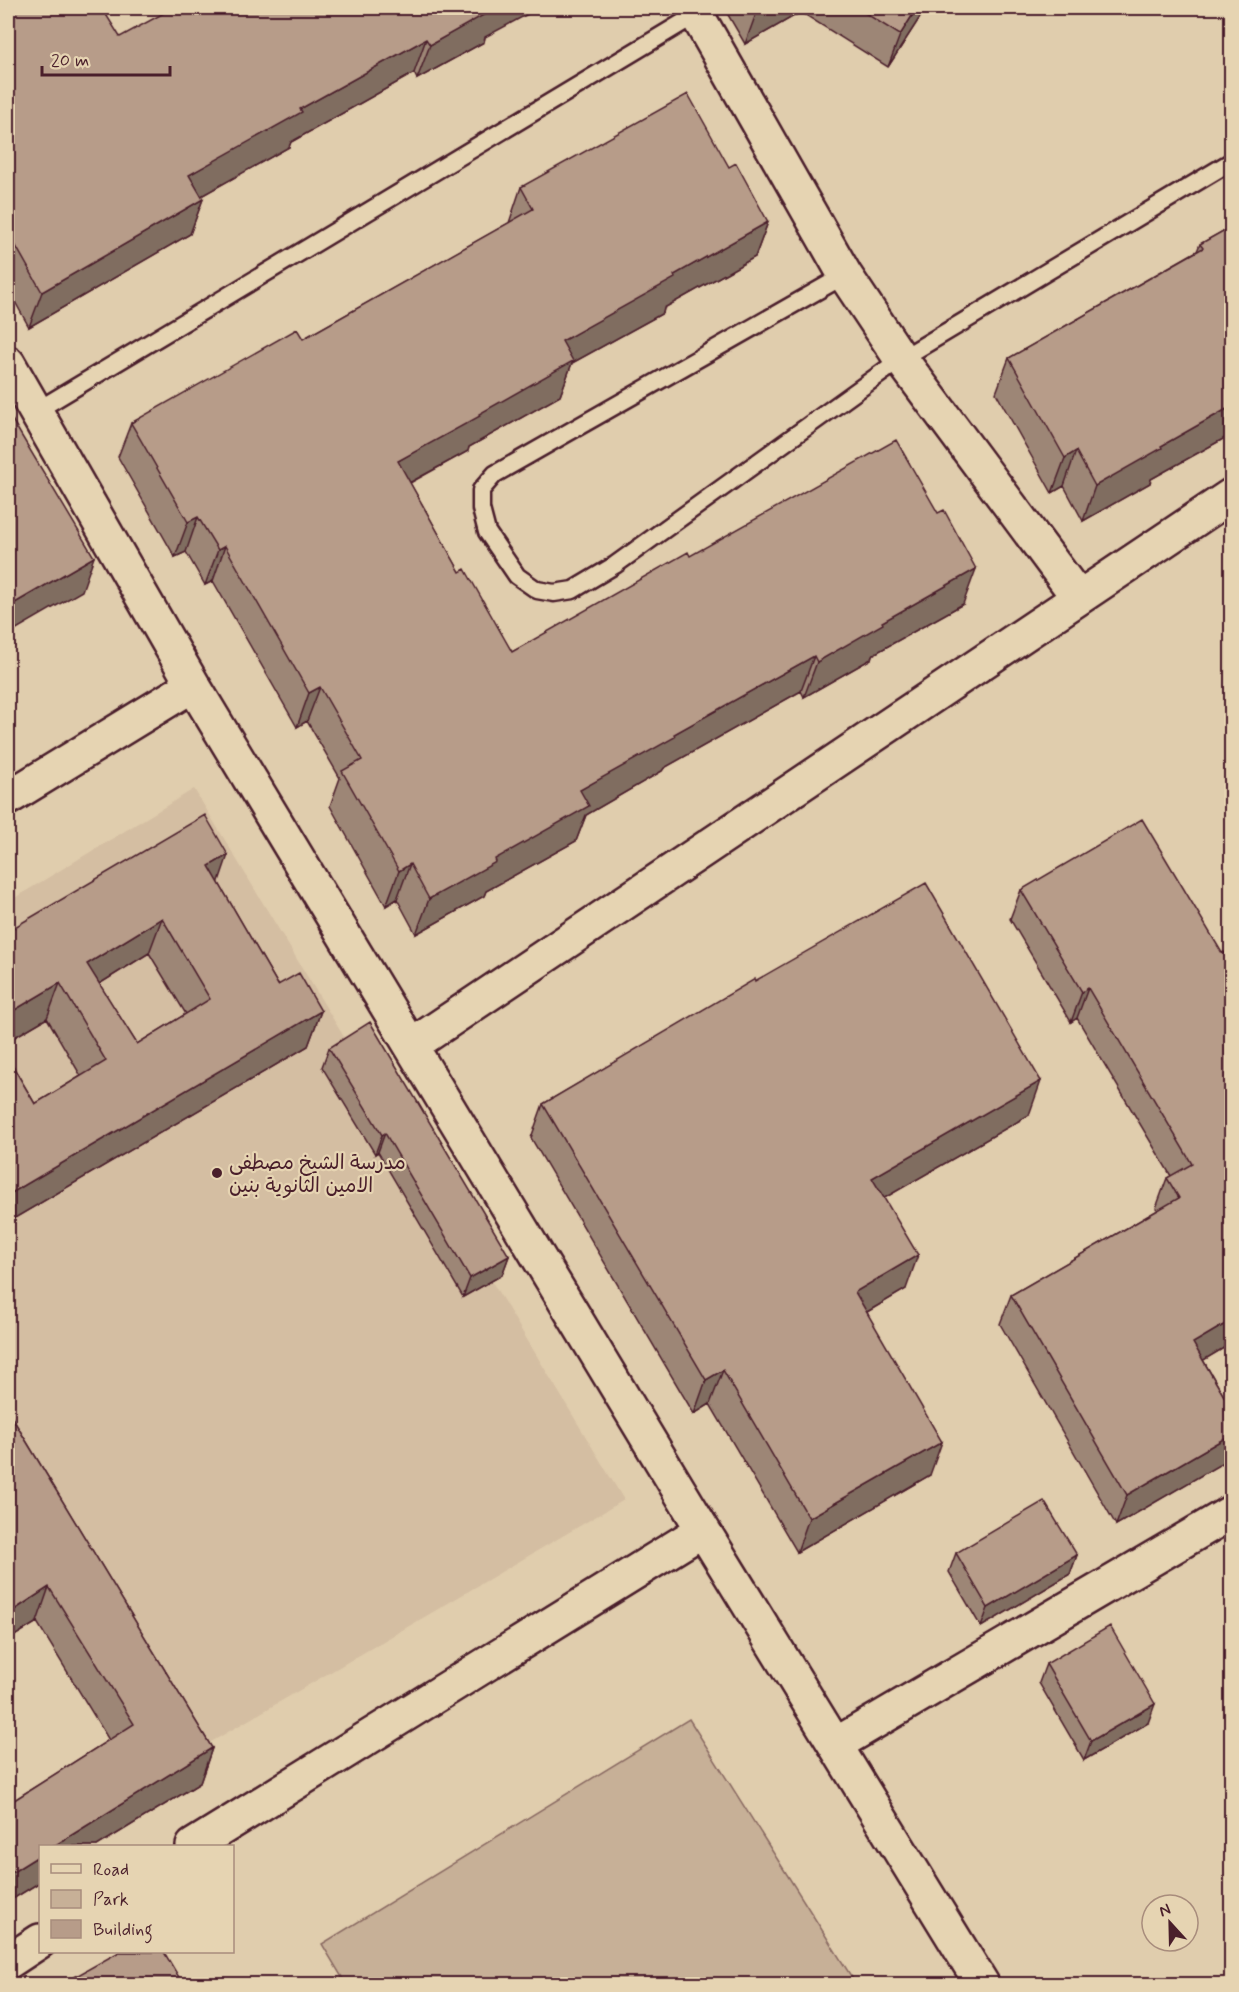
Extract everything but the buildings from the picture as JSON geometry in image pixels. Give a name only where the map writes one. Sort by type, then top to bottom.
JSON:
[{"type":"street","points":[[695,11],[844,275],[902,359],[1078,597]]},
{"type":"street","points":[[8,363],[193,685],[703,1530],[982,1984]]},
{"type":"street","points":[[411,1046],[1232,495]]},
{"type":"street","points":[[8,798],[193,685]]},
{"type":"street","points":[[835,1745],[1232,1512]]},
{"type":"street","points":[[195,1845],[703,1530]]},
{"type":"street","points":[[8,1962],[39,1942]]},
{"type":"lane","points":[[36,411],[695,11]]},
{"type":"lane","points":[[844,275],[495,474],[481,490],[481,509],[487,532],[518,576],[537,590],[554,593],[573,590],[615,565],[902,359],[1232,161]]},
{"type":"shaded area","name":"مدرسة الشيخ مصطفى الامين الثانوية بنين","points":[[194,789],[624,1500],[194,1752],[8,1444],[8,902]]},
{"type":"green space","points":[[689,1719],[856,1984],[346,1984],[322,1944]]},
{"type":"place","name":"مدرسة الشيخ مصطفى الامين الثانوية بنين","points":[[217,1173]]}]
